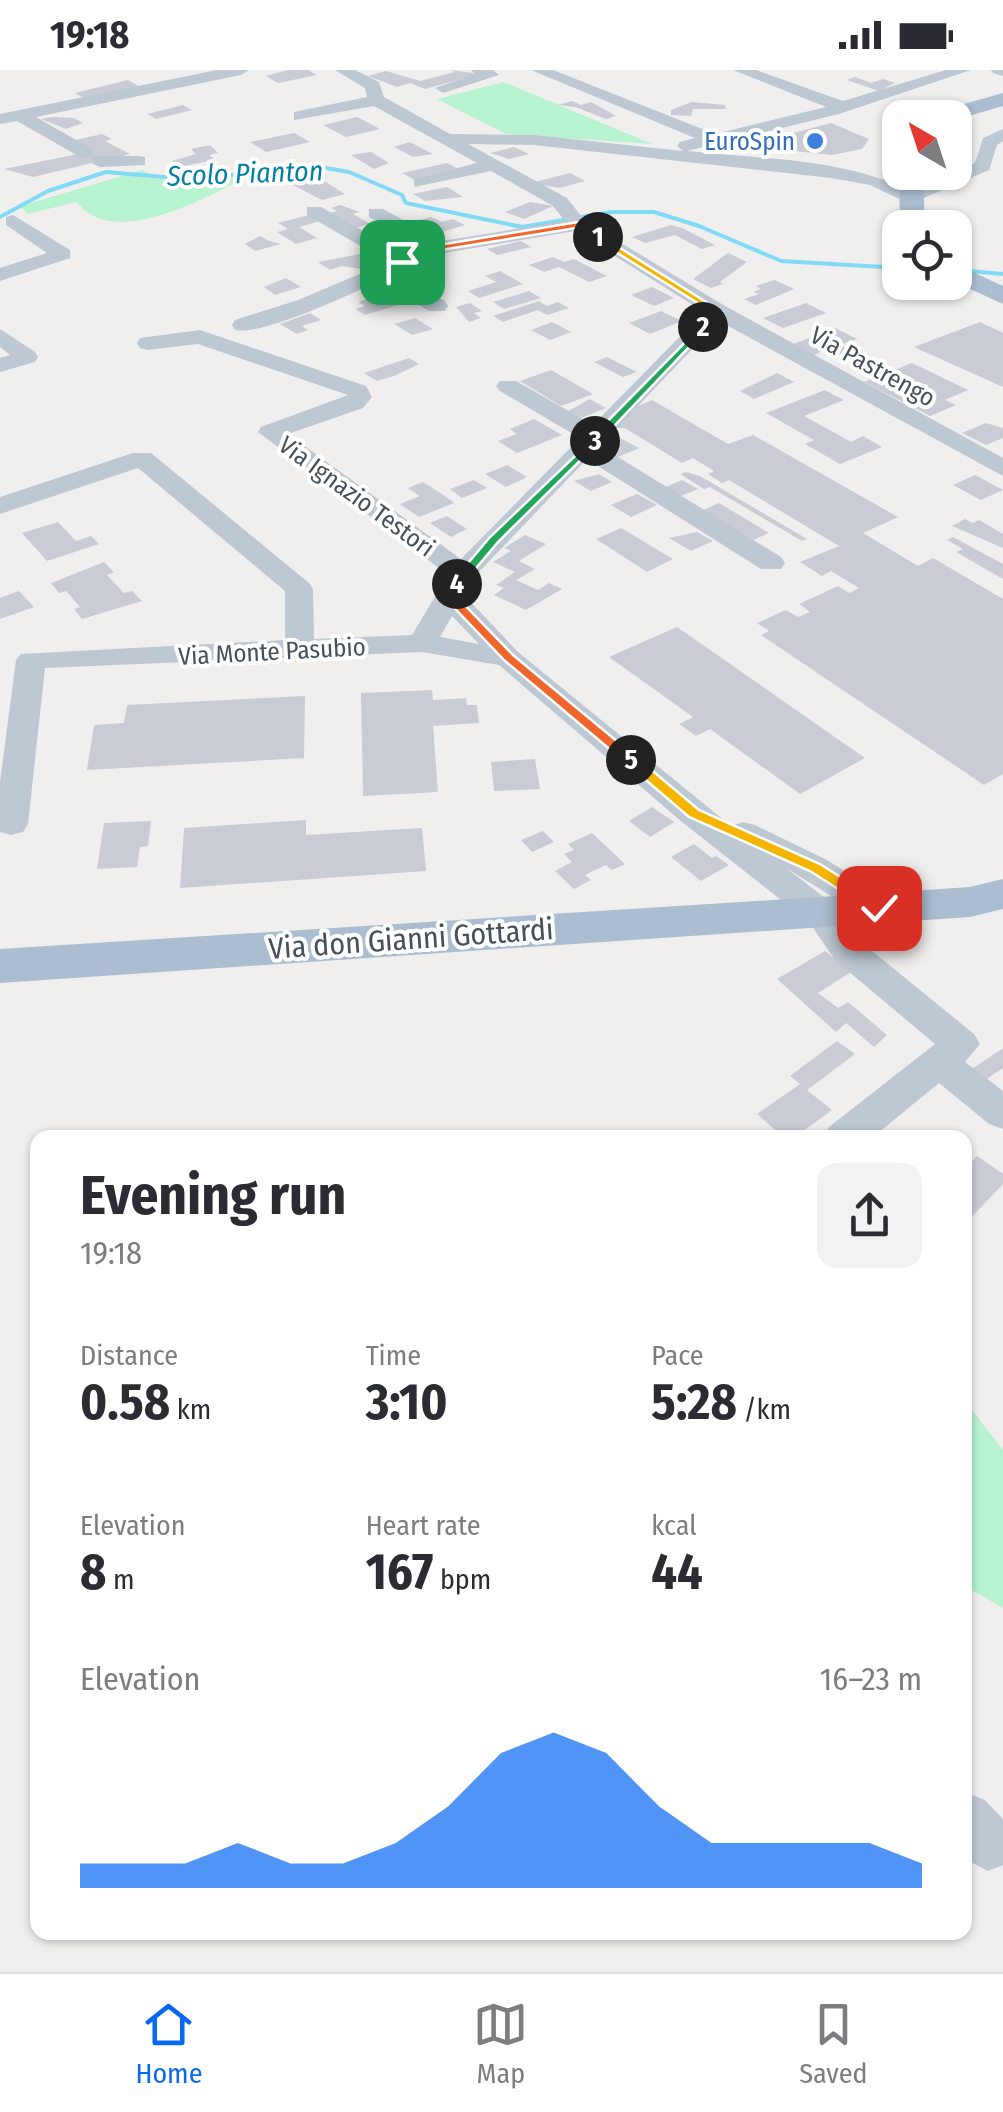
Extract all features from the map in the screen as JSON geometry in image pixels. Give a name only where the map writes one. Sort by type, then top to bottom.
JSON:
[{"type":"main road","points":[[972,108],[1003,99]]},
{"type":"main road","points":[[972,280],[1003,296]]},
{"type":"main road","name":"Via don Gianni Gottardi","points":[[0,966],[821,913],[970,902],[1003,894]]},
{"type":"street","points":[[6,116],[240,70]]},
{"type":"street","points":[[343,70],[373,86],[376,100]]},
{"type":"street","points":[[443,88],[491,75],[480,70]]},
{"type":"street","points":[[539,70],[713,143],[717,154],[733,162]]},
{"type":"street","points":[[741,70],[843,108]]},
{"type":"street","points":[[685,151],[843,108],[947,72]]},
{"type":"street","points":[[300,116],[376,100],[560,202],[574,219],[717,312],[456,585],[422,643],[508,658]]},
{"type":"street","points":[[6,116],[106,164],[140,162]]},
{"type":"street","points":[[972,166],[988,160],[990,142],[1003,134]]},
{"type":"street","points":[[441,138],[529,140],[581,151],[751,173],[740,190]]},
{"type":"street","points":[[461,148],[496,140]]},
{"type":"street","points":[[581,151],[685,151],[733,162],[882,176]]},
{"type":"street","points":[[421,183],[493,165]]},
{"type":"street","points":[[870,176],[882,176]]},
{"type":"street","points":[[314,211],[402,262]]},
{"type":"street","points":[[376,213],[439,248]]},
{"type":"street","points":[[243,324],[306,305],[439,248],[574,219]]},
{"type":"street","points":[[0,275],[63,254],[13,221]]},
{"type":"street","points":[[380,273],[437,306]]},
{"type":"street","name":"Via Pastrengo","points":[[717,312],[1003,468]]},
{"type":"street","points":[[0,336],[27,357],[0,365]]},
{"type":"street","name":"Via Ignazio Testori","points":[[148,342],[200,337],[358,391],[360,397],[354,402],[270,432],[456,585]]},
{"type":"street","points":[[508,386],[771,563]]},
{"type":"street","points":[[0,506],[142,458],[299,589],[300,651]]},
{"type":"street","points":[[456,585],[508,658],[694,814],[821,913],[848,951],[961,1044],[853,1130]]},
{"type":"street","name":"Via Monte Pasubio","points":[[0,654],[30,660],[422,643]]},
{"type":"street","points":[[11,824],[30,660]]},
{"type":"street","points":[[694,814],[815,868],[879,908]]},
{"type":"street","points":[[940,1063],[1003,1114]]},
{"type":"green space","points":[[504,82],[652,144],[506,134],[437,99]]},
{"type":"green space","points":[[142,170],[160,178],[232,174],[236,182],[178,209],[132,221],[111,221],[92,215],[77,202],[27,214],[21,206]]},
{"type":"green space","points":[[972,1410],[1003,1450],[1003,1608],[972,1590]]},
{"type":"building","points":[[308,70],[317,75],[278,83],[266,76]]},
{"type":"building","points":[[451,70],[480,74],[425,89],[410,83],[397,87],[368,76],[386,71],[420,81],[455,72]]},
{"type":"building","points":[[855,77],[871,83],[883,79],[895,83],[879,91],[847,80]]},
{"type":"building","points":[[128,80],[140,87],[85,99],[75,93]]},
{"type":"building","points":[[572,101],[581,105],[591,102],[616,116],[606,119],[558,105]]},
{"type":"building","points":[[692,102],[725,105],[726,109],[693,109],[691,116],[671,115],[671,110]]},
{"type":"building","points":[[183,105],[192,110],[156,119],[147,114]]},
{"type":"building","points":[[357,117],[380,129],[346,137],[323,125]]},
{"type":"building","points":[[74,118],[83,123],[66,129],[41,119]]},
{"type":"building","name":"EuroSpin","points":[[831,123],[869,139],[862,149],[832,155],[756,147],[756,143]]},
{"type":"building","points":[[294,133],[310,142],[266,152],[250,142]]},
{"type":"building","points":[[102,134],[112,139],[105,141],[130,154],[33,177],[4,169],[93,151],[75,140]]},
{"type":"building","points":[[410,142],[433,154],[413,157],[394,147]]},
{"type":"building","points":[[210,145],[218,153],[209,155],[215,160],[179,167],[172,161],[196,154],[191,149]]},
{"type":"building","points":[[514,147],[529,154],[509,159],[490,153]]},
{"type":"building","points":[[371,152],[389,163],[374,169],[351,155]]},
{"type":"building","points":[[447,163],[460,170],[416,181],[402,173]]},
{"type":"building","points":[[570,173],[585,181],[560,188],[531,183]]},
{"type":"building","points":[[300,176],[324,181],[345,194],[322,200],[283,180]]},
{"type":"building","points":[[447,187],[463,197],[425,201],[413,194]]},
{"type":"building","points":[[530,202],[553,206],[524,219],[505,212]]},
{"type":"building","points":[[340,205],[360,212],[353,214],[370,224],[355,228],[330,213],[337,211],[331,208]]},
{"type":"building","points":[[309,215],[320,221],[299,227],[317,238],[296,244],[277,232],[288,229],[278,223]]},
{"type":"building","points":[[431,217],[442,222],[453,219],[465,225],[433,235],[416,221]]},
{"type":"building","points":[[671,225],[715,245],[702,249],[675,235],[645,243],[632,237]]},
{"type":"building","points":[[260,236],[281,244],[255,251],[245,244]]},
{"type":"building","points":[[521,241],[531,247],[497,255],[487,249]]},
{"type":"building","points":[[365,253],[378,262],[361,269],[342,266],[330,270],[318,262]]},
{"type":"building","points":[[728,253],[747,262],[720,282],[723,284],[711,288],[693,279]]},
{"type":"building","points":[[553,257],[564,262],[574,259],[607,276],[589,282],[559,267],[544,272],[529,265]]},
{"type":"building","points":[[500,271],[523,284],[479,298],[468,291],[496,282],[485,276]]},
{"type":"building","points":[[286,278],[301,287],[275,295],[264,287]]},
{"type":"building","points":[[775,280],[794,289],[756,305],[744,299],[759,294],[753,292],[761,289],[756,286]]},
{"type":"building","points":[[652,287],[674,298],[654,306],[631,295]]},
{"type":"building","points":[[529,291],[541,298],[504,309],[493,302]]},
{"type":"building","points":[[385,294],[401,304],[365,315],[355,309],[365,306],[358,302]]},
{"type":"building","points":[[539,301],[547,306],[558,302],[569,308],[547,315],[538,310],[503,322],[493,316]]},
{"type":"building","points":[[470,303],[482,311],[474,313],[481,318],[469,322],[456,307]]},
{"type":"building","points":[[806,303],[826,313],[783,328],[763,318]]},
{"type":"building","points":[[661,311],[682,321],[650,334],[629,323]]},
{"type":"building","points":[[310,313],[321,320],[302,326],[308,330],[297,334],[280,324]]},
{"type":"building","points":[[415,318],[433,329],[412,335],[394,324]]},
{"type":"building","points":[[552,322],[571,332],[550,340],[531,330]]},
{"type":"building","points":[[980,322],[1003,333],[1003,387],[914,347]]},
{"type":"building","points":[[835,328],[857,339],[840,345],[851,350],[838,355],[827,349],[814,355],[793,344]]},
{"type":"building","points":[[607,357],[637,372],[623,377],[594,362]]},
{"type":"building","points":[[409,358],[419,364],[394,376],[377,381],[364,373]]},
{"type":"building","points":[[912,363],[968,390],[945,400],[956,405],[930,416],[864,382]]},
{"type":"building","points":[[551,370],[593,394],[561,406],[520,381]]},
{"type":"building","points":[[777,373],[794,382],[754,399],[740,391]]},
{"type":"building","points":[[825,390],[844,400],[804,416],[851,442],[863,436],[882,447],[840,464],[805,444],[814,440],[766,413]]},
{"type":"building","points":[[590,399],[606,408],[576,420],[565,413]]},
{"type":"building","points":[[652,400],[728,444],[753,435],[898,517],[863,533],[918,566],[933,558],[1003,599],[1003,774],[984,785],[761,635],[769,631],[757,623],[786,610],[798,617],[810,612],[799,604],[838,586],[849,593],[859,588],[831,571],[822,576],[800,562],[839,546],[729,480],[722,483],[708,474],[714,471],[693,458],[682,463],[625,428],[615,428],[636,407]]},
{"type":"building","points":[[534,419],[562,435],[517,453],[498,441],[517,434],[510,429]]},
{"type":"building","points":[[986,423],[1003,428],[1003,438],[986,445],[962,433]]},
{"type":"building","points":[[622,439],[639,448],[616,458],[598,448]]},
{"type":"building","points":[[507,465],[527,477],[506,487],[485,474]]},
{"type":"building","points":[[599,474],[612,482],[591,491],[574,481]]},
{"type":"building","points":[[680,474],[700,476],[807,539],[802,541],[710,487],[704,489]]},
{"type":"building","points":[[975,475],[1003,490],[981,500],[953,485]]},
{"type":"building","points":[[474,480],[487,488],[462,498],[450,489]]},
{"type":"building","points":[[682,480],[698,489],[676,498],[661,489]]},
{"type":"building","points":[[423,482],[454,503],[419,517],[400,504],[420,496],[408,488]]},
{"type":"building","points":[[637,494],[657,505],[631,517],[611,505]]},
{"type":"building","points":[[719,503],[769,533],[753,540],[703,510]]},
{"type":"building","points":[[447,516],[467,529],[451,537],[430,523]]},
{"type":"building","points":[[965,519],[973,523],[979,520],[1003,534],[1003,548],[952,526]]},
{"type":"building","points":[[58,522],[76,541],[91,536],[99,544],[47,561],[22,533]]},
{"type":"building","points":[[621,528],[673,559],[647,572],[596,539]]},
{"type":"building","points":[[697,532],[713,541],[691,551],[669,538]]},
{"type":"building","points":[[525,535],[546,544],[519,561],[535,569],[516,580],[538,590],[549,583],[562,589],[526,610],[494,595],[504,588],[496,585],[515,572],[493,562],[511,551],[504,548]]},
{"type":"building","points":[[953,537],[1003,564],[1003,579],[956,552],[963,549],[947,540]]},
{"type":"building","points":[[104,562],[114,572],[107,575],[124,593],[132,591],[142,601],[82,619],[74,609],[80,607],[66,591],[59,593],[51,583]]},
{"type":"building","points":[[19,591],[34,607],[0,619],[0,598]]},
{"type":"building","points":[[677,627],[865,758],[800,794],[710,729],[696,736],[679,724],[693,717],[609,657]]},
{"type":"building","points":[[432,690],[433,700],[466,698],[467,705],[477,705],[479,723],[433,726],[438,792],[363,796],[361,693]]},
{"type":"building","points":[[305,696],[304,758],[87,770],[94,725],[124,723],[127,705]]},
{"type":"building","points":[[535,759],[540,789],[494,791],[491,762]]},
{"type":"building","points":[[652,807],[674,822],[650,837],[629,821]]},
{"type":"building","points":[[306,820],[306,835],[422,828],[426,871],[180,888],[184,828]]},
{"type":"building","points":[[151,821],[148,846],[140,847],[137,867],[97,869],[104,823]]},
{"type":"building","points":[[543,831],[554,842],[532,852],[521,840]]},
{"type":"building","points":[[592,833],[625,864],[612,870],[606,865],[585,875],[591,880],[574,889],[555,871],[572,862],[564,854],[574,850],[568,844]]},
{"type":"building","points":[[694,844],[729,865],[701,881],[671,857]]},
{"type":"building","points":[[825,951],[851,972],[818,993],[838,1008],[848,1002],[887,1035],[874,1047],[846,1023],[836,1032],[777,979]]},
{"type":"building","points":[[837,1041],[855,1054],[807,1090],[832,1110],[805,1130],[775,1130],[757,1114],[800,1084],[790,1076]]},
{"type":"building","points":[[1003,1048],[1003,1068],[982,1082],[969,1071]]},
{"type":"building","points":[[977,1156],[1003,1174],[1003,1184],[972,1217],[972,1161]]},
{"type":"waterway","name":"Scolo Pianton","points":[[0,217],[48,191],[106,172],[188,179],[320,167],[349,172],[402,195],[406,203],[522,227],[612,212],[654,212],[699,226],[781,261],[882,267]]},
{"type":"waterway","name":"Scolo Pianton","points":[[972,271],[1003,274]]},
{"type":"place","name":"EuroSpin","points":[[815,141]]},
{"type":"route","points":[[402,262],[439,248],[578,225],[717,312],[494,539],[463,574],[450,597],[508,658],[694,814],[747,834],[815,868],[879,908]]}]
